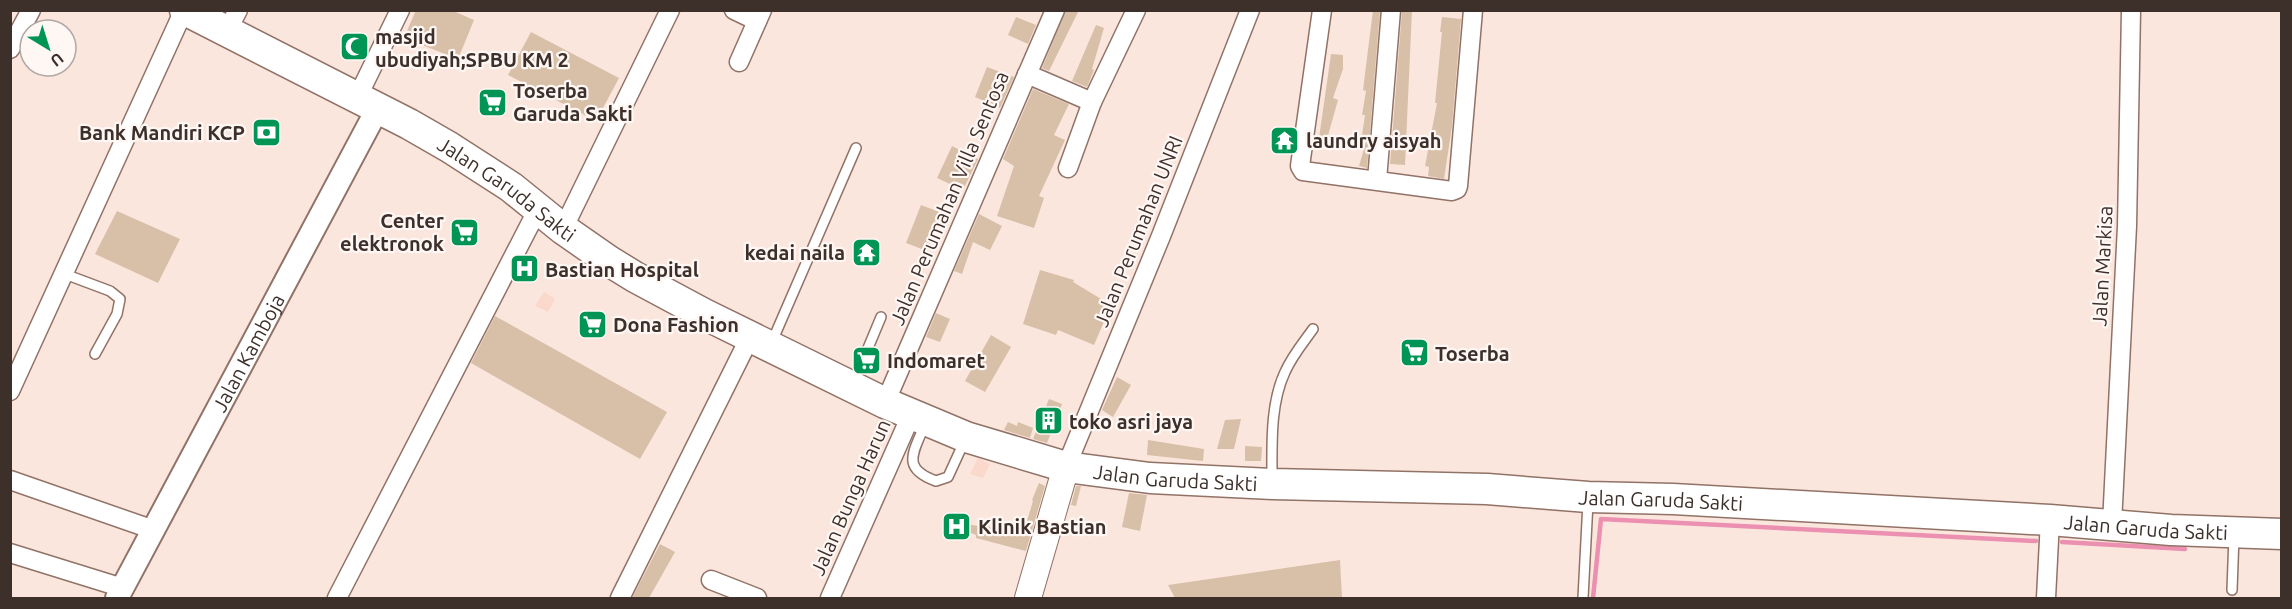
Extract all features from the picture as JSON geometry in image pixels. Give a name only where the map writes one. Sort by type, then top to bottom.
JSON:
[{"type":"highway","name":"Jalan Garuda Sakti","points":[[184,10],[233,21],[367,103],[409,124],[470,160],[539,207],[564,229],[635,277],[760,341],[908,412],[966,437],[1066,467],[1150,478],[1272,484],[1488,489],[1588,497],[1673,499],[2282,534]]},
{"type":"main road","points":[[1028,598],[1066,467]]},
{"type":"street","points":[[10,49],[31,10]]},
{"type":"street","points":[[10,391],[184,10]]},
{"type":"street","points":[[367,103],[400,10]]},
{"type":"street","points":[[564,229],[670,10]]},
{"type":"street","points":[[734,10],[760,16],[740,62]]},
{"type":"street","name":"Jalan Perumahan Villa Sentosa","points":[[908,412],[1027,74],[1055,10]]},
{"type":"street","points":[[1068,168],[1092,102],[1136,10]]},
{"type":"street","name":"Jalan Perumahan UNRI","points":[[1066,467],[1166,225],[1250,10]]},
{"type":"street","points":[[1322,10],[1301,169],[1308,174],[1377,180],[1452,191],[1457,189],[1473,10]]},
{"type":"street","points":[[1377,180],[1391,10]]},
{"type":"street","name":"Jalan Markisa","points":[[2112,524],[2127,226],[2131,10]]},
{"type":"street","points":[[1027,74],[1092,102]]},
{"type":"street","name":"Jalan Kamboja","points":[[120,593],[154,530],[367,103]]},
{"type":"street","points":[[337,598],[539,207]]},
{"type":"street","points":[[620,598],[648,539],[682,478],[711,415],[760,341]]},
{"type":"street","name":"Jalan Bunga Harun","points":[[830,598],[908,412]]},
{"type":"street","points":[[10,480],[154,530]]},
{"type":"street","points":[[2046,598],[2050,520]]},
{"type":"street","points":[[10,553],[120,593]]},
{"type":"street","points":[[711,580],[757,598]]},
{"type":"lane","points":[[760,341],[856,148]]},
{"type":"lane","points":[[62,273],[110,291],[120,299],[117,314],[95,354]]},
{"type":"lane","points":[[852,386],[881,317]]},
{"type":"lane","points":[[1272,484],[1275,403],[1294,355],[1313,328]]},
{"type":"lane","points":[[908,412],[915,451],[913,464],[919,474],[928,478],[936,481],[948,477],[966,437]]},
{"type":"lane","points":[[1583,598],[1588,497]]},
{"type":"lane","points":[[2232,590],[2235,533]]},
{"type":"shaded area","points":[[544,292],[555,299],[548,312],[535,306]]},
{"type":"shaded area","points":[[978,458],[990,464],[983,478],[970,474]]},
{"type":"building","points":[[416,10],[451,10],[474,20],[458,59],[404,38]]},
{"type":"building","points":[[1066,10],[1079,10],[1049,71],[1042,68]]},
{"type":"building","points":[[1373,10],[1380,10],[1367,168],[1359,166],[1366,142],[1361,142],[1366,91],[1363,90]]},
{"type":"building","points":[[1402,10],[1412,10],[1405,165],[1390,164]]},
{"type":"building","points":[[1016,17],[1036,25],[1028,44],[1008,35]]},
{"type":"building","points":[[1442,17],[1461,19],[1452,126],[1444,179],[1428,176],[1429,167],[1425,166],[1437,103],[1435,103]]},
{"type":"building","points":[[1096,25],[1104,28],[1092,69],[1094,70],[1087,87],[1072,81]]},
{"type":"building","points":[[531,32],[619,78],[596,121],[508,75]]},
{"type":"building","points":[[1331,54],[1343,55],[1343,69],[1333,98],[1338,100],[1327,139],[1319,138]]},
{"type":"building","points":[[987,67],[1014,77],[1000,108],[975,97]]},
{"type":"building","points":[[1033,89],[1069,104],[1054,135],[1065,140],[1039,196],[1044,198],[1034,228],[997,216],[1014,166],[1003,159]]},
{"type":"building","points":[[952,146],[978,159],[963,190],[937,178]]},
{"type":"building","points":[[921,205],[942,213],[927,251],[906,243]]},
{"type":"building","points":[[117,211],[180,239],[158,283],[95,254]]},
{"type":"building","points":[[979,214],[1002,226],[990,250],[973,242],[962,274],[954,271]]},
{"type":"building","points":[[1040,270],[1074,280],[1073,282],[1111,305],[1094,345],[1058,330],[1056,335],[1023,324]]},
{"type":"building","points":[[936,313],[950,319],[940,342],[926,337]]},
{"type":"building","points":[[495,316],[667,412],[640,459],[471,363]]},
{"type":"building","points":[[991,335],[1011,347],[985,392],[965,381]]},
{"type":"building","points":[[1117,377],[1131,385],[1113,417],[1102,410]]},
{"type":"building","name":"toko asri jaya","points":[[1049,399],[1062,404],[1047,443],[1033,439]]},
{"type":"building","points":[[1241,419],[1234,449],[1217,449],[1225,420]]},
{"type":"building","points":[[1008,422],[1017,426],[1018,422],[1033,428],[1030,438],[1004,430]]},
{"type":"building","points":[[1148,440],[1204,449],[1203,461],[1147,455]]},
{"type":"building","points":[[1245,446],[1262,447],[1261,461],[1245,461]]},
{"type":"building","points":[[1039,483],[1045,486],[1026,551],[976,538],[976,535],[966,531],[967,524],[978,526],[978,524],[1023,534]]},
{"type":"building","points":[[1076,486],[1081,486],[1076,506],[1071,505]]},
{"type":"building","points":[[1129,493],[1147,495],[1140,531],[1122,527]]},
{"type":"building","points":[[660,544],[675,552],[649,598],[632,598]]},
{"type":"building","points":[[1340,560],[1342,598],[1175,598],[1168,585]]},
{"type":"waterway","points":[[1593,598],[1601,519],[2036,541]]},
{"type":"waterway","points":[[2062,542],[2185,549]]},
{"type":"place","name":"masjid ubudiyah;SPBU KM 2","points":[[354,47]]},
{"type":"place","name":"Toserba Garuda Sakti","points":[[492,102]]},
{"type":"place","name":"Bank Mandiri KCP","points":[[266,132]]},
{"type":"place","name":"laundry aisyah","points":[[1285,140]]},
{"type":"place","name":"Center elektronok","points":[[465,232]]},
{"type":"place","name":"kedai naila","points":[[866,252]]},
{"type":"place","name":"Bastian Hospital","points":[[524,269]]},
{"type":"place","name":"Dona Fashion","points":[[592,324]]},
{"type":"place","name":"Toserba","points":[[1414,353]]},
{"type":"place","name":"Indomaret","points":[[866,360]]},
{"type":"place","name":"toko asri jaya","points":[[1048,421]]},
{"type":"place","name":"Klinik Bastian","points":[[957,526]]}]
